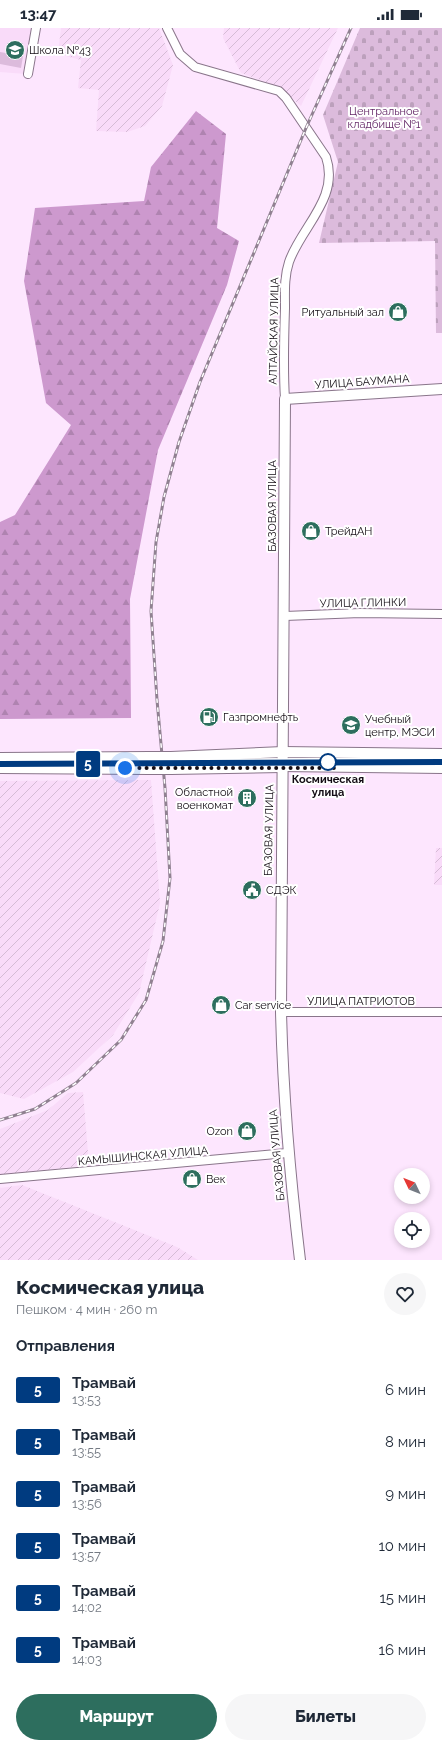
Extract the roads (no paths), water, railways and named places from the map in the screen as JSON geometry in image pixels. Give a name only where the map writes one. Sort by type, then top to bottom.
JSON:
[{"type":"main road","name":"УЛИЦА БАУМАНА","points":[[284,399],[442,389]]},
{"type":"main road","name":"БАЗОВАЯ УЛИЦА","points":[[284,399],[285,616],[282,767],[281,1012],[287,1153],[300,1260]]},
{"type":"main road","points":[[0,758],[171,757],[283,752],[442,754]]},
{"type":"main road","points":[[0,768],[171,769],[282,767]]},
{"type":"street","points":[[28,74],[36,28]]},
{"type":"street","name":"АЛТАЙСКАЯ УЛИЦА","points":[[167,28],[180,54],[195,67],[279,91],[286,98],[326,157],[329,166],[327,190],[322,204],[294,250],[285,275],[283,370],[284,399]]},
{"type":"street","name":"УЛИЦА ГЛИНКИ","points":[[285,616],[360,613],[442,614]]},
{"type":"street","points":[[282,767],[442,769]]},
{"type":"street","name":"УЛИЦА ПАТРИОТОВ","points":[[281,1012],[442,1012]]},
{"type":"street","name":"КАМЫШИНСКАЯ УЛИЦА","points":[[0,1179],[287,1153]]},
{"type":"tram line","points":[[0,761],[442,760]]},
{"type":"tram line","name":"5","points":[[0,764],[442,762]]},
{"type":"railway","points":[[0,1120],[35,1109],[76,1083],[121,1040],[146,1000],[163,941],[170,878],[165,788],[151,611],[156,542],[164,497],[179,442],[200,382],[306,128],[351,28]]},
{"type":"place","name":"Школа №43","points":[[15,50]]},
{"type":"place","name":"Ритуальный зал","points":[[398,312]]},
{"type":"place","name":"ТрейдАН","points":[[311,531]]},
{"type":"place","name":"Газпромнефть","points":[[209,717]]},
{"type":"place","name":"Учебный центр, МЭСИ","points":[[351,725]]},
{"type":"place","name":"Космическая улица","points":[[328,762]]},
{"type":"place","name":"Областной военкомат","points":[[247,798]]},
{"type":"place","name":"СДЭК","points":[[252,890]]},
{"type":"place","name":"Car service","points":[[221,1005]]},
{"type":"place","name":"Ozon","points":[[247,1131]]},
{"type":"place","name":"Век","points":[[192,1179]]},
{"type":"park label","name":"Центральное кладбище №1","points":[[384,117]]}]
